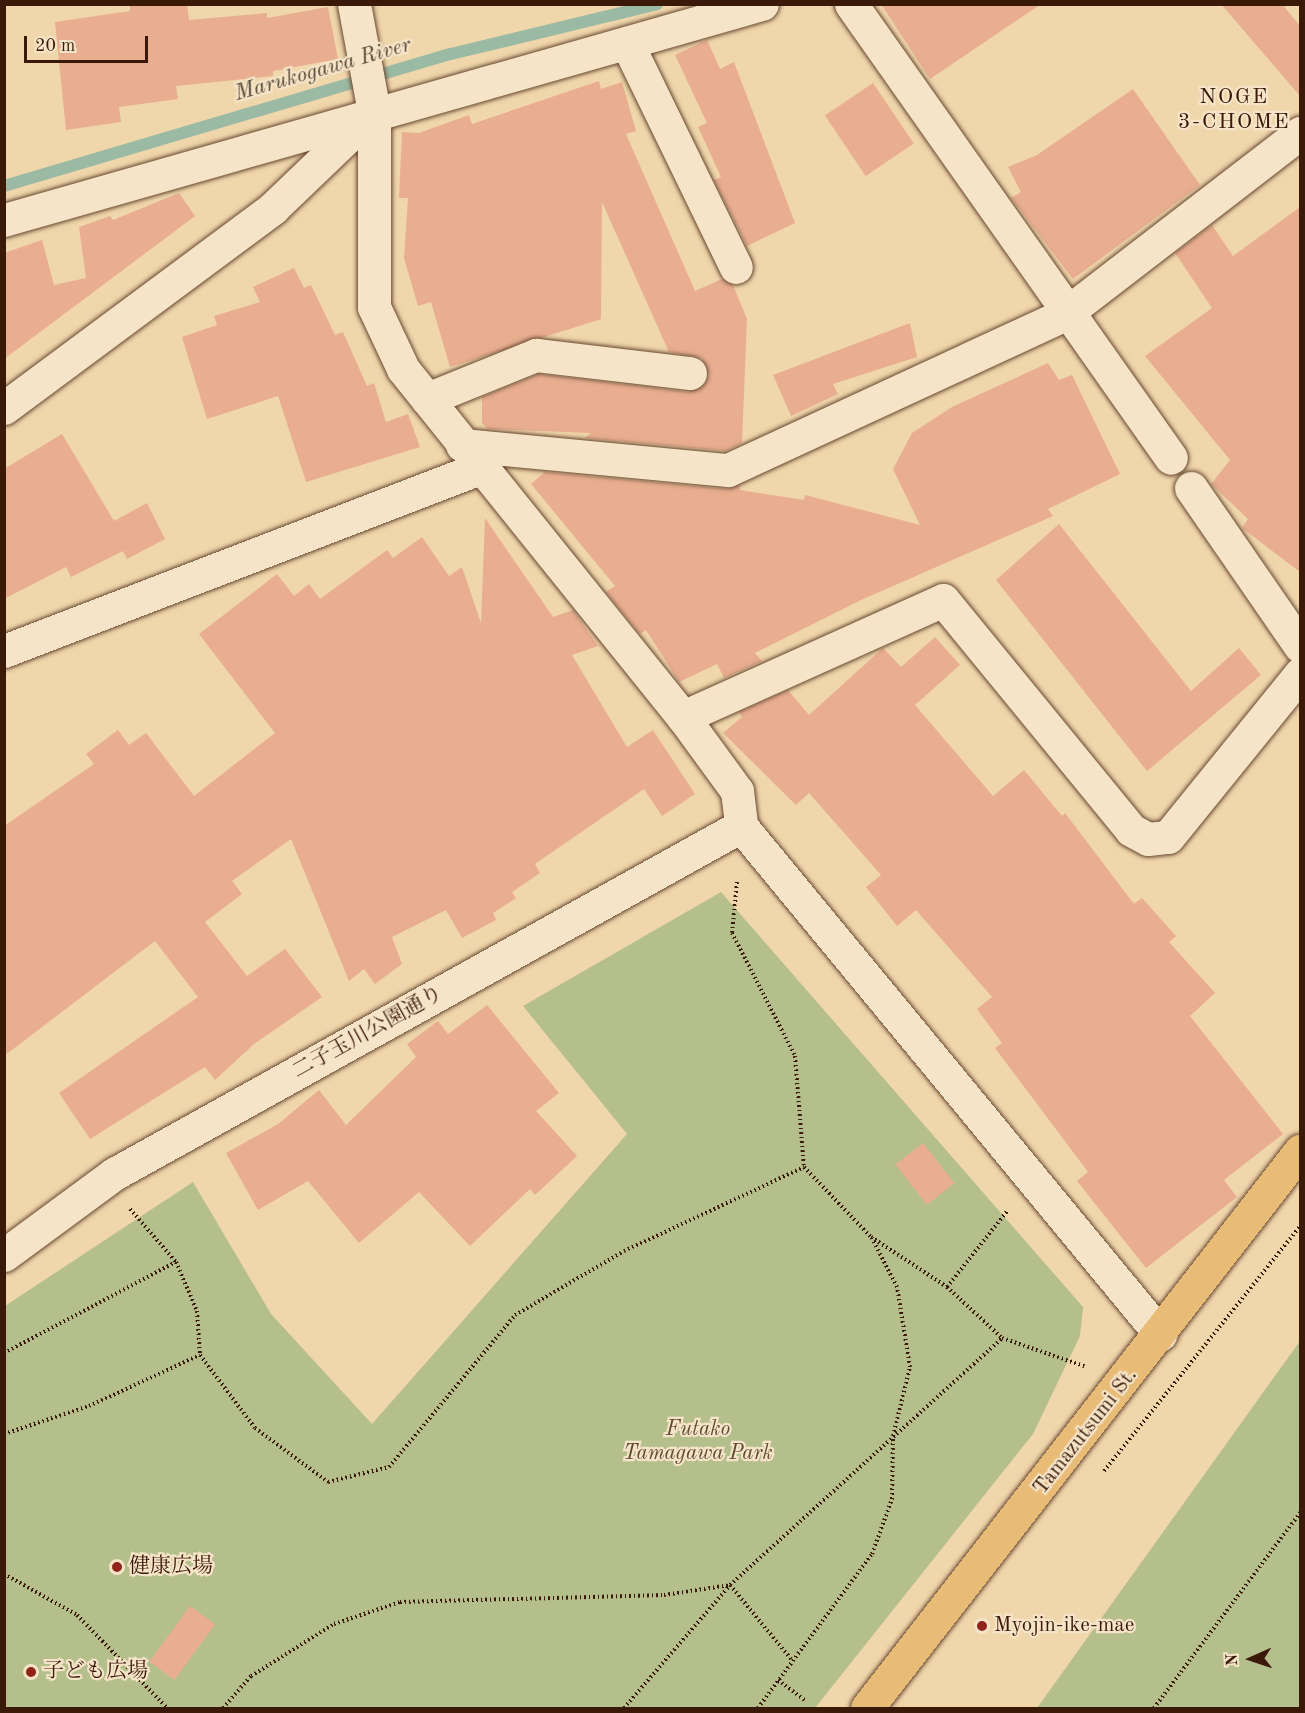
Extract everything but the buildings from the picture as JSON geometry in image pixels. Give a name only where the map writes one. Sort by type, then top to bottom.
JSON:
[{"type":"main road","name":"Tamazutsumi St.","points":[[867,1708],[1127,1381],[1160,1334],[1300,1151]]},
{"type":"street","points":[[354,4],[374,112],[374,308],[403,369],[471,457],[683,717],[737,791],[741,826],[1030,1182],[1160,1334]]},
{"type":"street","points":[[4,220],[374,112],[762,4]]},
{"type":"street","points":[[851,4],[1065,314],[1171,458]]},
{"type":"street","points":[[627,43],[736,267]]},
{"type":"street","points":[[4,408],[273,208],[374,112]]},
{"type":"street","points":[[4,651],[471,457],[728,470],[1065,314],[1300,133]]},
{"type":"street","points":[[427,399],[536,355],[690,373]]},
{"type":"street","points":[[1191,488],[1300,646]]},
{"type":"street","points":[[683,717],[943,600],[1131,830],[1148,839],[1168,837],[1300,674]]},
{"type":"street","name":"二子玉川公園通り","points":[[4,1255],[114,1174],[741,826]]},
{"type":"path","points":[[741,826],[732,933],[795,1056],[804,1167],[871,1237],[947,1287],[1002,1338],[1127,1381]]},
{"type":"path","points":[[114,1174],[129,1208],[176,1262],[197,1311],[200,1355],[255,1428],[328,1482],[389,1467],[515,1316],[624,1251],[804,1167]]},
{"type":"path","points":[[947,1287],[1030,1182]]},
{"type":"path","points":[[758,1708],[791,1659],[873,1554],[892,1499],[893,1436],[910,1367],[897,1287],[871,1237]]},
{"type":"path","points":[[4,1353],[176,1262]]},
{"type":"path","points":[[624,1708],[730,1585],[1002,1338]]},
{"type":"path","points":[[4,1434],[89,1406],[200,1355]]},
{"type":"path","points":[[1154,1708],[1300,1513]]},
{"type":"path","points":[[4,1574],[77,1615],[167,1708]]},
{"type":"path","points":[[730,1585],[791,1659]]},
{"type":"path","points":[[223,1708],[251,1677],[334,1624],[400,1602],[664,1595],[730,1585]]},
{"type":"path","points":[[778,1680],[806,1701]]},
{"type":"green space","name":"Futako Tamagawa Park","points":[[721,892],[1083,1307],[1080,1336],[1033,1434],[815,1708],[5,1708],[5,1306],[193,1182],[271,1314],[372,1424],[627,1134],[523,1006]]},
{"type":"green space","points":[[1300,1341],[1300,1708],[1037,1708]]},
{"type":"waterway","name":"Marukogawa River","points":[[4,186],[451,54],[657,4]]},
{"type":"place","name":"健康広場","points":[[117,1567]]},
{"type":"place","name":"Myojin-ike-mae","points":[[982,1626]]},
{"type":"place","name":"子ども広場","points":[[31,1672]]},
{"type":"district","name":"NOGE 3-CHOME","points":[[1234,110]]}]
